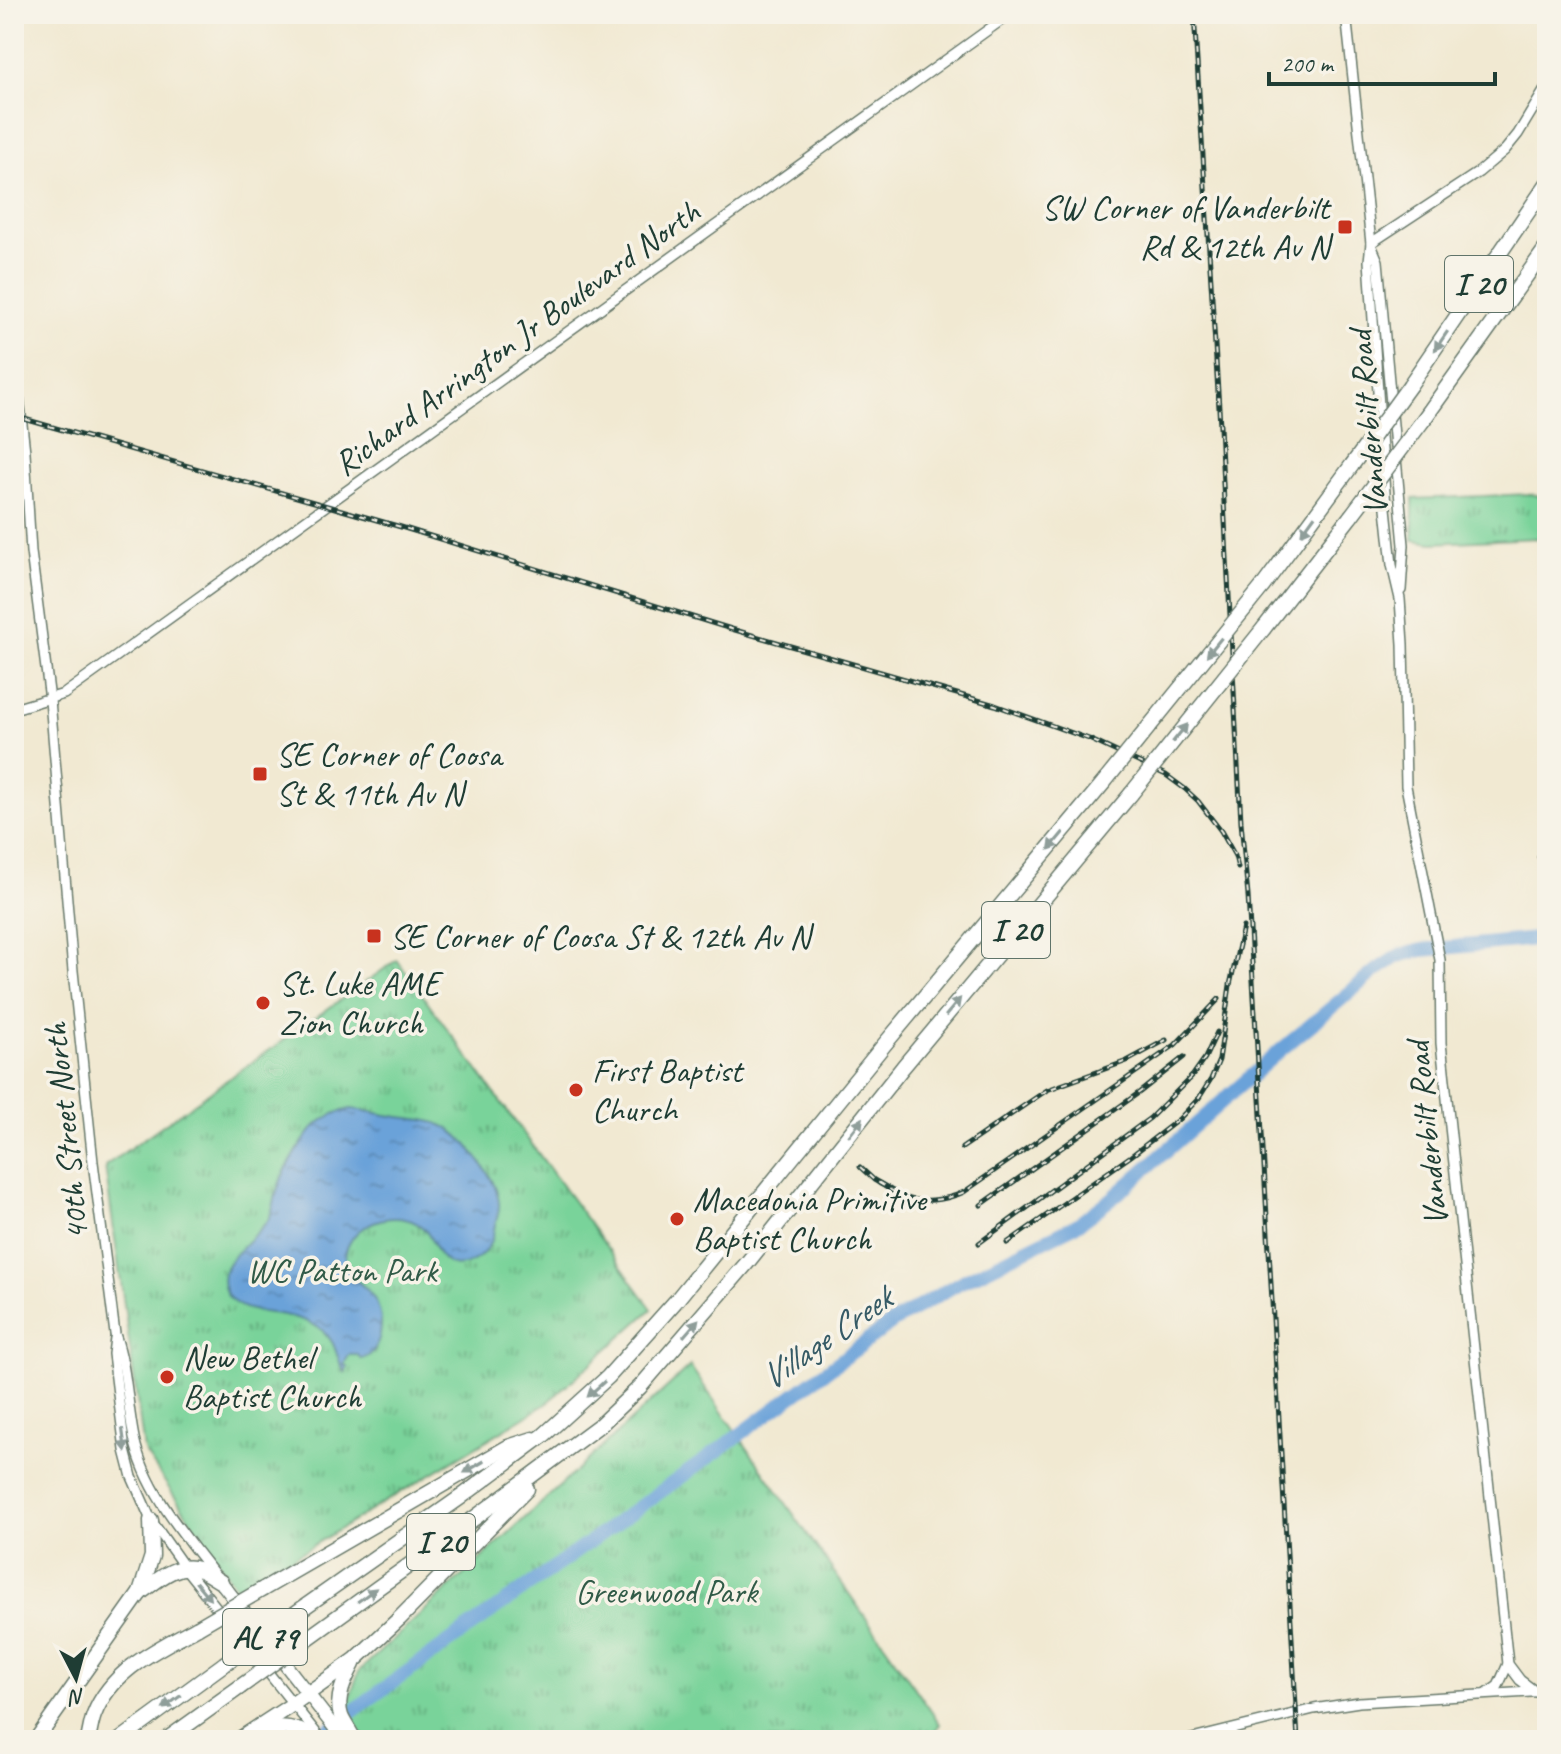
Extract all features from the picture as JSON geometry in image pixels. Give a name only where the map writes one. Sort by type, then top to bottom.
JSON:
[{"type":"highway","name":"I 20","points":[[120,1740],[461,1497],[544,1435],[608,1377],[675,1302],[1263,586],[1410,385],[1547,184]]},
{"type":"highway","name":"I 20","points":[[166,1740],[577,1442],[640,1387],[747,1263],[903,1067],[1131,794],[1264,628],[1424,419],[1547,247]]},
{"type":"highway","points":[[88,1740],[94,1715],[109,1687],[139,1660],[508,1447],[544,1435]]},
{"type":"highway","points":[[239,1740],[355,1660],[577,1442]]},
{"type":"highway","points":[[36,1740],[140,1593],[152,1556],[151,1520]]},
{"type":"highway","points":[[140,1593],[166,1574],[185,1568],[198,1569],[221,1582]]},
{"type":"highway","points":[[348,1737],[339,1704],[343,1684],[355,1660]]},
{"type":"highway","points":[[239,1740],[275,1726],[315,1735]]},
{"type":"main road","name":"AL 79","points":[[221,1582],[326,1716],[348,1737]]},
{"type":"street","name":"Vanderbilt Road","points":[[1346,14],[1371,243],[1369,261],[1386,508],[1392,565],[1400,599]]},
{"type":"street","name":"Richard Arrington Jr Boulevard North","points":[[14,709],[64,694],[1006,17]]},
{"type":"street","points":[[1371,243],[1479,172],[1505,150],[1547,86]]},
{"type":"street","name":"Vanderbilt Road","points":[[1371,243],[1378,261],[1404,545],[1400,599],[1406,786],[1440,960],[1441,1043],[1508,1664]]},
{"type":"street","name":"40th Street North","points":[[14,351],[93,1162],[115,1334]]},
{"type":"street","name":"AL 79","points":[[115,1334],[122,1354],[135,1440],[145,1472],[159,1497],[221,1582]]},
{"type":"street","name":"AL 79","points":[[115,1334],[113,1354],[125,1450],[143,1504],[185,1568],[315,1735]]},
{"type":"street","points":[[1482,1695],[1498,1686],[1508,1664],[1520,1680],[1536,1692]]},
{"type":"street","points":[[1188,1740],[1314,1709],[1359,1702],[1547,1691]]},
{"type":"green space","points":[[1531,494],[1547,498],[1547,542],[1537,538],[1433,543],[1413,540],[1413,499]]},
{"type":"green space","name":"WC Patton Park","points":[[397,960],[652,1309],[546,1404],[238,1591],[144,1451],[105,1166]]},
{"type":"green space","name":"Greenwood Park","points":[[690,1366],[940,1724],[928,1740],[365,1740],[357,1730],[349,1700],[359,1671]]},
{"type":"water","points":[[351,1109],[446,1127],[463,1141],[488,1173],[499,1206],[490,1245],[476,1259],[463,1265],[454,1266],[444,1260],[424,1229],[406,1219],[374,1222],[356,1234],[346,1250],[346,1265],[377,1304],[381,1331],[376,1347],[369,1355],[361,1359],[358,1355],[349,1355],[344,1364],[347,1367],[345,1372],[331,1340],[322,1330],[297,1318],[254,1311],[238,1305],[227,1294],[223,1283],[229,1263],[268,1220],[277,1189],[304,1140],[323,1120]]},
{"type":"waterway","name":"Village Creek","points":[[315,1740],[893,1322],[959,1283],[1078,1224],[1114,1197],[1276,1054],[1374,972],[1398,956],[1422,950],[1547,938]]},
{"type":"railway","points":[[1194,14],[1298,1740]]},
{"type":"railway","points":[[14,416],[401,527],[728,628],[995,705],[1089,739],[1166,775],[1185,789],[1221,831],[1238,868]]},
{"type":"railway","points":[[1539,857],[1547,860]]},
{"type":"railway","points":[[1007,1243],[1131,1156],[1179,1119],[1199,1098],[1219,1060],[1230,985],[1243,927]]},
{"type":"railway","points":[[879,1183],[901,1196],[916,1200],[941,1199],[964,1192],[1175,1045],[1219,999]]},
{"type":"railway","points":[[979,1243],[1150,1118],[1193,1075],[1217,1032]]},
{"type":"railway","points":[[962,1148],[1047,1090],[1127,1061],[1166,1040]]},
{"type":"railway","points":[[981,1205],[1184,1057]]},
{"type":"railway","points":[[860,1167],[888,1188]]},
{"type":"place","name":"SW Corner of Vanderbilt Rd & 12th Av N","points":[[1345,227]]},
{"type":"place","name":"SE Corner of Coosa St & 11th Av N","points":[[260,774]]},
{"type":"place","name":"SE Corner of Coosa St & 12th Av N","points":[[374,936]]},
{"type":"place","name":"St. Luke AME Zion Church","points":[[263,1003]]},
{"type":"place","name":"First Baptist Church","points":[[576,1090]]},
{"type":"place","name":"Macedonia Primitive Baptist Church","points":[[677,1219]]},
{"type":"place","name":"New Bethel Baptist Church","points":[[167,1377]]}]
